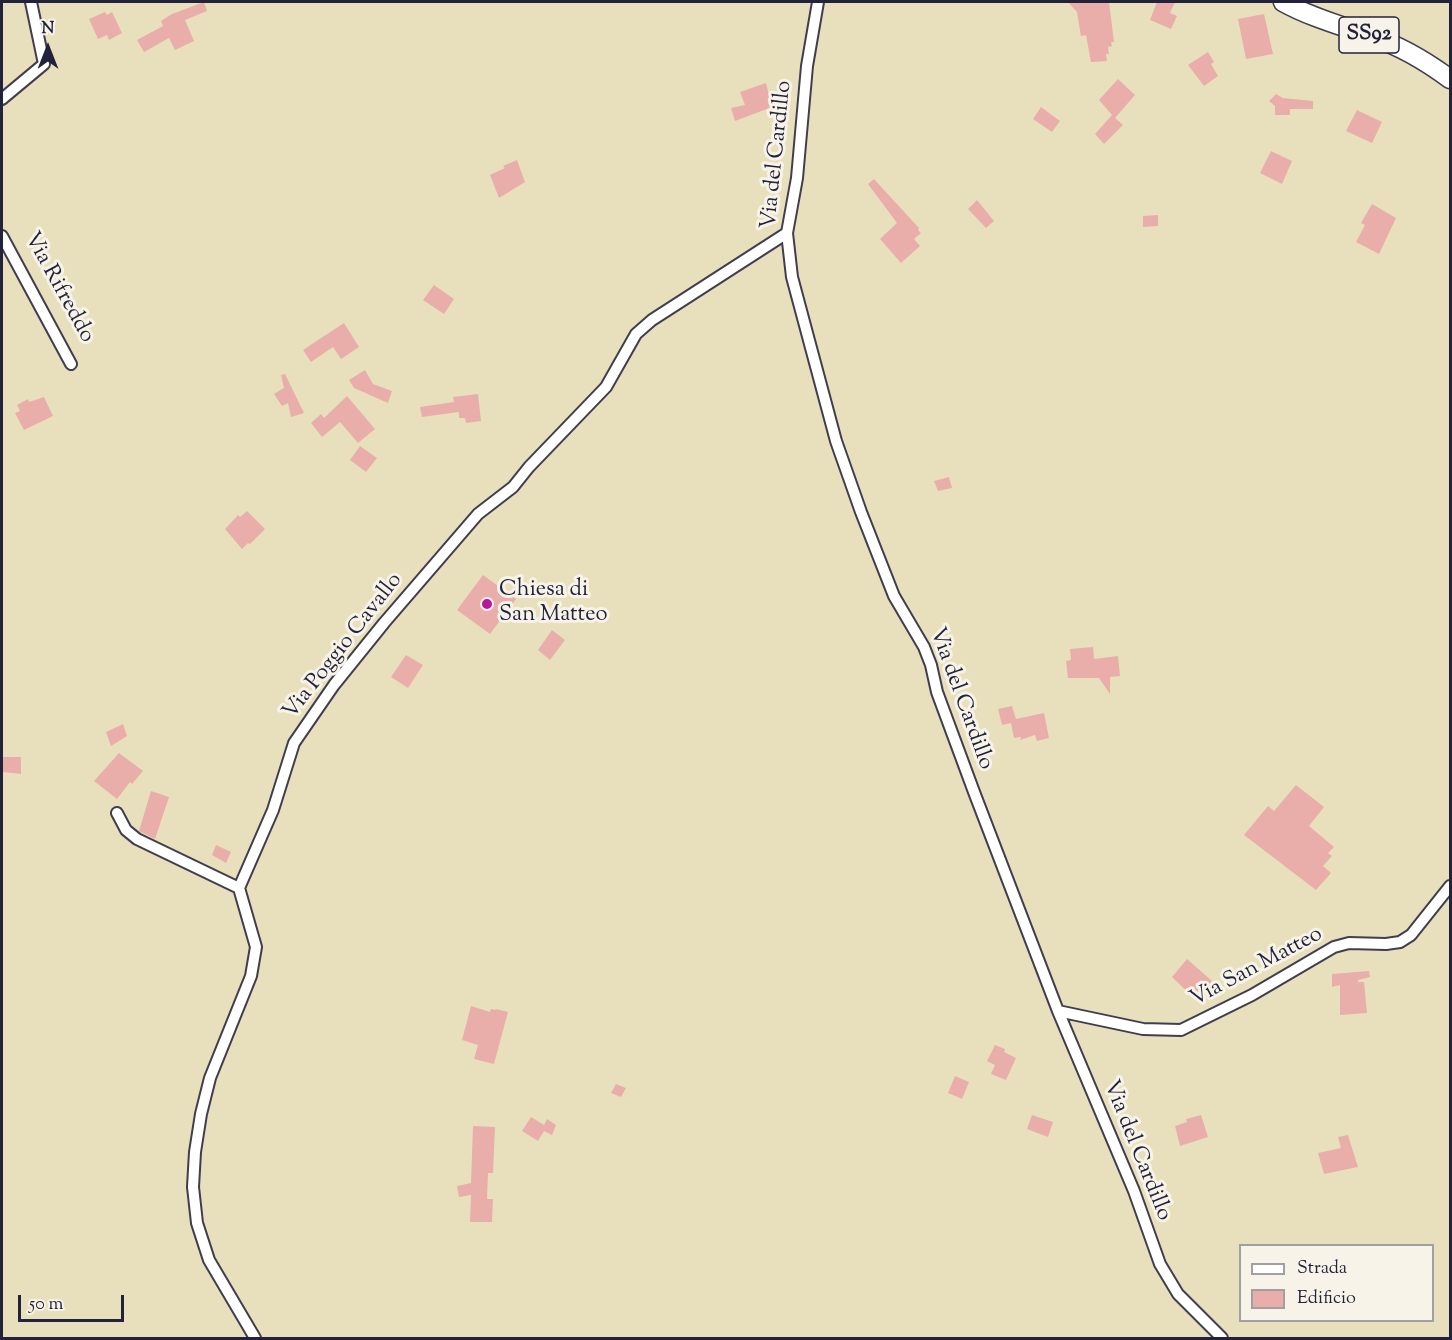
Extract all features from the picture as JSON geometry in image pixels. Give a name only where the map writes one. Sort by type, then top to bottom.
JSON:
[{"type":"main road","name":"SS92","points":[[1283,2],[1325,21],[1376,38],[1418,59],[1450,79]]},
{"type":"street","points":[[2,99],[44,64],[31,2]]},
{"type":"street","name":"Via del Cardillo","points":[[818,2],[807,66],[797,178],[787,233],[795,288],[836,441],[894,596],[924,647],[937,692],[974,792],[1058,1011],[1134,1191],[1160,1264],[1178,1294],[1222,1338]]},
{"type":"street","name":"Via Poggio Cavallo","points":[[239,888],[273,810],[294,743],[334,685],[384,624],[478,514],[513,487],[529,467],[606,387],[636,334],[652,320],[787,233]]},
{"type":"street","name":"Via Rifreddo","points":[[2,236],[71,364]]},
{"type":"street","points":[[117,813],[126,830],[137,839],[239,888],[256,947],[250,976],[210,1078],[195,1152],[193,1187],[196,1223],[208,1260],[255,1338]]},
{"type":"street","name":"Via San Matteo","points":[[1058,1011],[1143,1029],[1181,1030],[1252,995],[1334,947],[1349,943],[1400,942],[1411,935],[1450,886]]},
{"type":"building","points":[[204,2],[207,11],[185,20],[194,41],[175,50],[169,38],[144,52],[137,40],[163,26],[161,21],[172,14]]},
{"type":"building","points":[[1068,2],[1109,2],[1114,42],[1111,42],[1112,46],[1108,47],[1107,61],[1091,62],[1086,35],[1081,36],[1077,12]]},
{"type":"building","points":[[1157,2],[1175,2],[1170,13],[1177,16],[1171,29],[1150,20]]},
{"type":"building","points":[[105,12],[107,15],[112,12],[122,33],[109,40],[107,35],[98,39],[89,19]]},
{"type":"building","points":[[1264,14],[1273,54],[1246,59],[1238,19]]},
{"type":"building","points":[[1208,52],[1214,62],[1211,64],[1218,76],[1204,86],[1188,65]]},
{"type":"building","points":[[1118,79],[1135,95],[1115,118],[1123,125],[1104,144],[1095,134],[1112,115],[1099,100]]},
{"type":"building","points":[[766,83],[772,107],[735,121],[731,108],[745,105],[740,92]]},
{"type":"building","points":[[1276,94],[1283,98],[1313,101],[1313,109],[1290,109],[1290,115],[1275,115],[1275,106],[1269,101]]},
{"type":"building","points":[[1041,107],[1060,121],[1052,132],[1033,119]]},
{"type":"building","points":[[1357,110],[1382,122],[1372,143],[1346,131]]},
{"type":"building","points":[[1271,151],[1292,161],[1282,184],[1260,173]]},
{"type":"building","points":[[517,160],[525,182],[499,198],[490,175]]},
{"type":"building","points":[[874,179],[921,233],[914,239],[920,246],[901,263],[880,239],[897,223],[868,184]]},
{"type":"building","points":[[977,200],[994,221],[986,228],[968,209]]},
{"type":"building","points":[[1372,204],[1396,218],[1379,254],[1356,242],[1365,225],[1361,223]]},
{"type":"building","points":[[1158,215],[1158,226],[1143,227],[1143,216]]},
{"type":"building","points":[[434,285],[454,299],[444,314],[423,300]]},
{"type":"building","points":[[344,323],[359,347],[341,359],[333,347],[311,362],[303,350]]},
{"type":"building","points":[[365,370],[373,384],[392,391],[388,403],[354,388],[349,380]]},
{"type":"building","points":[[285,374],[304,413],[291,417],[288,403],[282,406],[274,394],[284,388],[281,375]]},
{"type":"building","points":[[478,394],[481,421],[466,423],[465,418],[459,418],[459,412],[422,417],[420,407],[454,402],[453,397]]},
{"type":"building","points":[[347,396],[375,429],[358,443],[340,422],[322,437],[311,423],[321,414],[324,418]]},
{"type":"building","points":[[44,397],[53,416],[24,430],[15,413],[20,411],[17,405],[28,399],[29,402]]},
{"type":"building","points":[[360,446],[377,458],[366,472],[350,460]]},
{"type":"building","points":[[949,477],[952,488],[938,491],[934,481]]},
{"type":"building","points":[[247,511],[265,529],[242,549],[225,529],[238,515],[240,517]]},
{"type":"building","name":"Chiesa di San Matteo","points":[[483,575],[516,599],[490,634],[457,610]]},
{"type":"building","points":[[552,630],[565,640],[550,660],[538,650]]},
{"type":"building","points":[[1093,647],[1094,659],[1118,656],[1120,676],[1110,677],[1110,694],[1099,678],[1068,678],[1066,661],[1071,660],[1070,649]]},
{"type":"building","points":[[406,655],[423,665],[408,688],[391,677]]},
{"type":"building","points":[[1012,706],[1016,719],[1044,713],[1049,738],[1037,741],[1035,735],[1020,740],[1021,737],[1014,738],[1011,723],[1002,725],[998,709]]},
{"type":"building","points":[[123,724],[127,736],[111,746],[106,732]]},
{"type":"building","points":[[119,753],[143,771],[132,784],[130,782],[117,799],[94,781]]},
{"type":"building","points":[[3,757],[21,757],[21,774],[3,772]]},
{"type":"building","points":[[1296,785],[1324,807],[1309,826],[1334,847],[1328,853],[1332,856],[1323,866],[1331,873],[1316,890],[1244,835],[1268,806],[1274,811]]},
{"type":"building","points":[[151,791],[169,797],[155,839],[139,831]]},
{"type":"building","points":[[216,845],[231,852],[226,863],[212,855]]},
{"type":"building","points":[[1187,959],[1212,981],[1196,1000],[1172,977]]},
{"type":"building","points":[[1369,971],[1370,977],[1358,980],[1358,982],[1364,982],[1367,1013],[1340,1015],[1340,985],[1332,987],[1332,974]]},
{"type":"building","points":[[471,1006],[490,1012],[491,1009],[496,1009],[508,1012],[494,1064],[474,1059],[478,1045],[462,1040]]},
{"type":"building","points":[[995,1045],[1005,1049],[1004,1052],[1016,1058],[1006,1080],[991,1074],[995,1065],[987,1061]]},
{"type":"building","points":[[955,1076],[969,1082],[962,1099],[948,1093]]},
{"type":"building","points":[[616,1084],[626,1088],[621,1097],[611,1093]]},
{"type":"building","points":[[1032,1115],[1053,1122],[1048,1137],[1027,1129]]},
{"type":"building","points":[[1201,1115],[1208,1137],[1180,1146],[1175,1126],[1187,1122],[1186,1119]]},
{"type":"building","points":[[531,1117],[544,1125],[547,1119],[556,1125],[552,1135],[544,1131],[538,1141],[522,1131]]},
{"type":"building","points":[[473,1126],[495,1127],[493,1173],[488,1173],[487,1199],[493,1199],[492,1222],[470,1222],[471,1195],[459,1197],[457,1186],[471,1183]]},
{"type":"building","points":[[1348,1135],[1358,1167],[1324,1174],[1318,1153],[1341,1148],[1338,1137]]},
{"type":"place","name":"Chiesa di San Matteo","points":[[487,604]]}]
